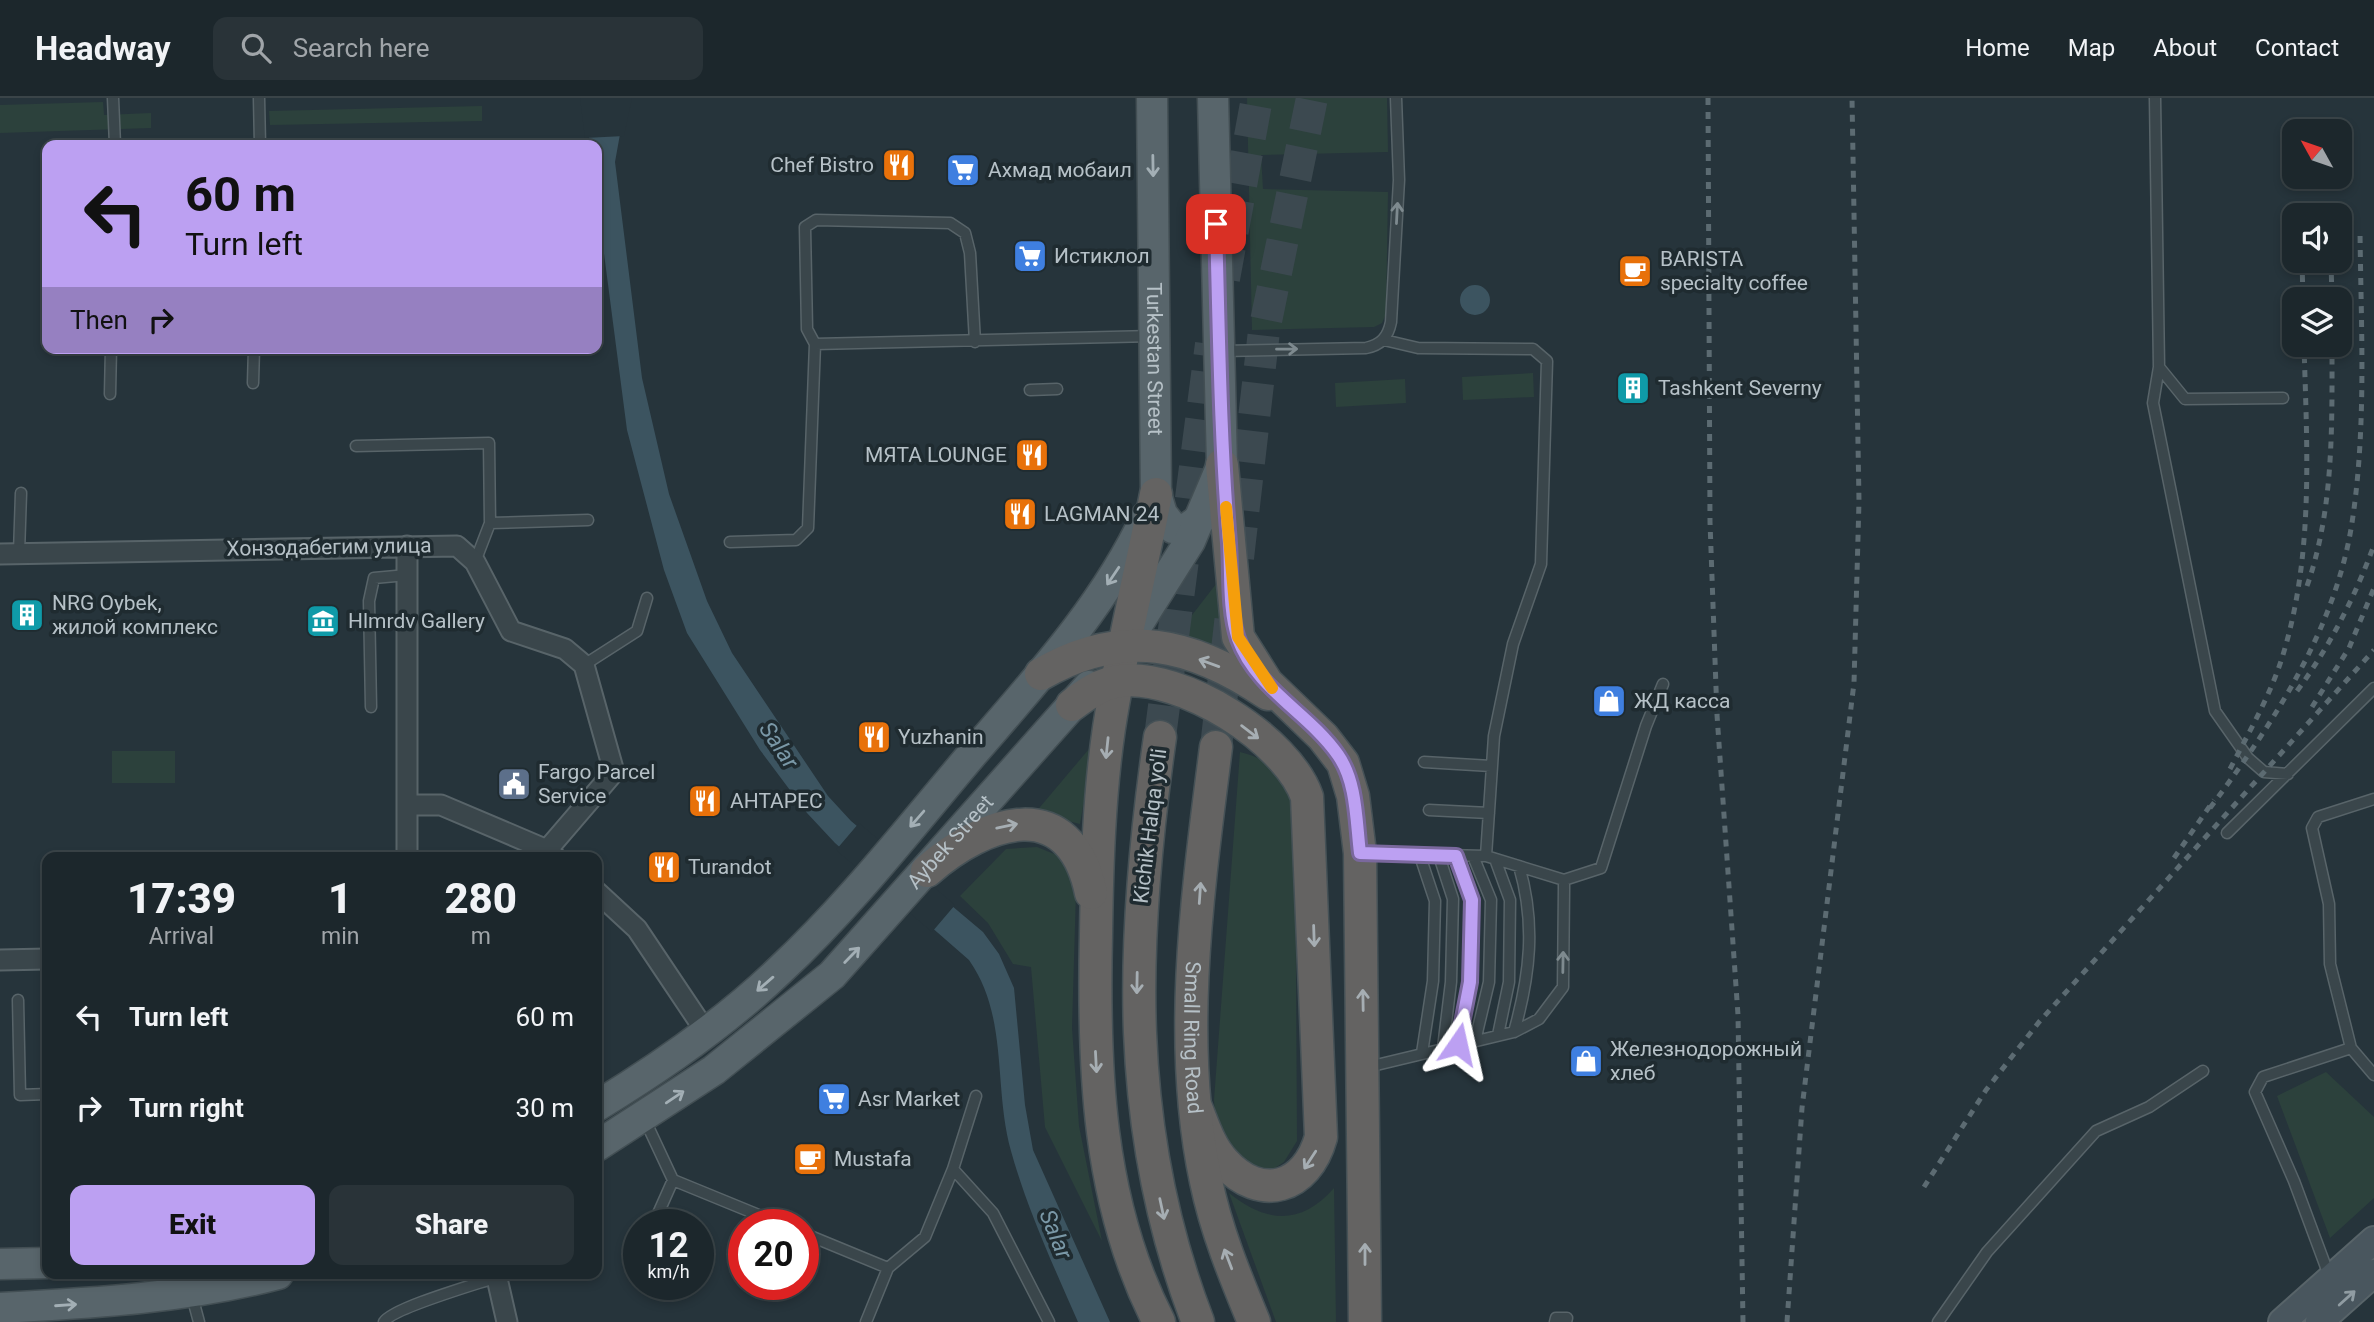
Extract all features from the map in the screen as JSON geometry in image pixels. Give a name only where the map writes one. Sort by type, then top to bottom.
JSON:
[{"type":"highway","points":[[1223,465],[1238,637],[1253,664],[1290,708],[1323,737],[1343,762],[1353,796],[1360,853],[1365,1322]]},
{"type":"highway","points":[[1156,494],[1110,727],[1100,811],[1096,1067],[1104,1142],[1126,1244],[1159,1322]]},
{"type":"highway","points":[[1041,674],[1083,653],[1126,644],[1160,647],[1213,664],[1290,708]]},
{"type":"highway","points":[[1072,705],[1094,690],[1119,681],[1165,685],[1207,701],[1284,759],[1295,771],[1307,797],[1321,1123],[1318,1146],[1306,1168],[1292,1180],[1274,1186],[1258,1185],[1237,1174],[1218,1155],[1195,1105]]},
{"type":"highway","name":"Kichik Halqa yo'li","points":[[1160,737],[1144,843],[1139,915],[1139,1038],[1160,1202],[1198,1322]]},
{"type":"highway","name":"Small Ring Road","points":[[1216,747],[1202,862],[1195,961],[1195,1105],[1210,1202],[1223,1245],[1254,1322]]},
{"type":"highway","points":[[927,871],[965,841],[988,831],[1022,823],[1048,829],[1068,843],[1082,862],[1091,893],[1096,945]]},
{"type":"main road","name":"Turkestan Street","points":[[1152,98],[1157,336],[1156,494]]},
{"type":"main road","points":[[1213,98],[1223,465]]},
{"type":"main road","name":"Aybek Street","points":[[602,1143],[715,1070],[795,1009],[848,959],[894,909],[1126,644],[1177,566],[1203,517],[1223,465]]},
{"type":"main road","points":[[1156,494],[1162,514],[1173,528],[1186,529],[1203,517]]},
{"type":"main road","name":"Aybek Street","points":[[602,1103],[706,1032],[778,972],[863,882],[1041,674],[1120,566],[1156,494]]},
{"type":"main road","points":[[2282,1322],[2374,1240]]},
{"type":"main road","points":[[0,1264],[42,1263]]},
{"type":"main road","points":[[2319,1322],[2374,1273]]},
{"type":"main road","points":[[0,1308],[133,1300],[254,1279]]},
{"type":"street","name":"Хонзодабегим улица","points":[[9,554],[451,544],[464,550],[475,562]]},
{"type":"street","points":[[407,546],[407,852]]},
{"type":"street","points":[[475,562],[511,631],[565,649],[584,665],[614,772],[554,852]]},
{"type":"street","points":[[407,804],[441,805],[547,852]]},
{"type":"street","points":[[602,900],[637,929],[706,1032]]},
{"type":"street","points":[[0,960],[42,960]]},
{"type":"street","points":[[497,1279],[507,1322]]},
{"type":"lane","points":[[113,98],[115,140]]},
{"type":"lane","points":[[259,98],[260,140]]},
{"type":"lane","points":[[1219,351],[1366,348],[1376,346],[1384,340],[1391,322],[1399,180],[1396,98]]},
{"type":"lane","points":[[2155,98],[2159,367],[2152,403],[2216,711],[2248,758],[2264,772],[2288,774]]},
{"type":"lane","points":[[730,542],[796,540],[808,528],[816,344],[807,329],[805,228],[816,220],[950,223],[965,233],[970,253],[975,342]]},
{"type":"lane","points":[[816,344],[1157,336]]},
{"type":"lane","points":[[1384,340],[1418,348],[1533,349],[1547,361],[1541,564],[1513,644],[1494,736],[1491,766],[1490,857],[1510,900],[1508,982],[1498,1035]]},
{"type":"lane","points":[[110,394],[111,354]]},
{"type":"lane","points":[[253,383],[254,354]]},
{"type":"lane","points":[[2159,367],[2185,399],[2283,398]]},
{"type":"lane","points":[[1030,390],[1057,389]]},
{"type":"lane","points":[[356,446],[489,443],[490,523],[475,562]]},
{"type":"lane","points":[[9,554],[21,493]]},
{"type":"lane","points":[[490,523],[589,520]]},
{"type":"lane","points":[[371,707],[369,601],[373,578],[407,575]]},
{"type":"lane","points":[[584,665],[637,631],[647,598]]},
{"type":"lane","points":[[1360,853],[1490,857],[1564,880],[1601,868],[1663,684]]},
{"type":"lane","points":[[2227,833],[2374,688]]},
{"type":"lane","points":[[1424,762],[1491,766]]},
{"type":"lane","points":[[2374,799],[2318,817],[2312,828],[2329,904],[2330,964],[2351,1048],[2374,1075]]},
{"type":"lane","points":[[1429,810],[1489,813]]},
{"type":"lane","points":[[1420,856],[1434,901],[1433,981],[1422,1053]]},
{"type":"lane","points":[[1439,856],[1453,899],[1451,982],[1443,1048]]},
{"type":"lane","points":[[1456,856],[1472,900],[1470,982],[1458,1044]]},
{"type":"lane","points":[[1474,856],[1491,900],[1489,982],[1475,1041]]},
{"type":"lane","points":[[1514,1032],[1527,983],[1529,901],[1519,866]]},
{"type":"lane","points":[[1364,1068],[1514,1032],[1539,1019],[1563,987],[1564,880]]},
{"type":"lane","points":[[18,1000],[20,1095],[42,1094]]},
{"type":"lane","points":[[2330,1279],[2294,1181],[2255,1092],[2263,1077],[2351,1048]]},
{"type":"lane","points":[[1938,1322],[1987,1252],[2096,1131],[2149,1107],[2203,1071]]},
{"type":"lane","points":[[866,1322],[888,1268],[925,1237],[953,1169],[976,1096]]},
{"type":"lane","points":[[644,1118],[673,1180],[744,1209]]},
{"type":"lane","points":[[953,1169],[993,1213],[1049,1322]]},
{"type":"lane","points":[[660,1209],[673,1180]]},
{"type":"lane","points":[[819,1240],[888,1268]]},
{"type":"lane","points":[[384,1322],[387,1317],[416,1304],[487,1279]]},
{"type":"lane","points":[[190,1292],[199,1322]]},
{"type":"lane","points":[[1555,1322],[1556,1318],[1567,1318],[1566,1322]]},
{"type":"green space","points":[[1247,98],[1387,98],[1388,152],[1261,155],[1263,189],[1388,192],[1386,314],[1382,323],[1374,327],[1252,330]]},
{"type":"green space","points":[[103,102],[104,115],[151,113],[151,128],[0,133],[0,105]]},
{"type":"green space","points":[[482,106],[482,121],[270,125],[269,111]]},
{"type":"green space","points":[[1533,373],[1534,397],[1463,400],[1462,377]]},
{"type":"green space","points":[[1405,379],[1406,403],[1336,407],[1335,383]]},
{"type":"green space","points":[[1223,575],[1239,659],[1172,641]]},
{"type":"green space","points":[[1094,743],[1080,824],[1035,813]]},
{"type":"green space","points":[[112,751],[175,751],[175,783],[112,783]]},
{"type":"green space","points":[[1240,752],[1260,759],[1274,769],[1295,801],[1297,1141],[1284,1162],[1269,1172],[1251,1167],[1216,1133],[1214,1100]]},
{"type":"green space","points":[[1037,847],[1064,858],[1076,891],[1072,1028],[1079,1126],[1102,1241],[1045,1127],[1031,967],[1013,964],[988,923],[960,896],[1006,849]]},
{"type":"green space","points":[[2326,1072],[2374,1117],[2374,1198],[2330,1238],[2277,1096]]},
{"type":"green space","points":[[1334,1188],[1336,1322],[1276,1322],[1229,1193],[1256,1210],[1283,1216],[1309,1209]]},
{"type":"water","name":"Salar","points":[[584,98],[622,123],[615,162],[642,378],[669,494],[707,601],[732,653],[828,796],[851,821],[983,932],[999,954],[1014,988],[1025,1105],[1033,1150],[1110,1322],[1078,1322],[1033,1216],[1011,1151],[990,1005],[982,982],[969,960],[835,843],[807,813],[760,750],[687,633],[664,570],[627,430],[602,238],[602,140],[589,140]]},
{"type":"water","points":[[1475,285],[1485,290],[1490,300],[1485,310],[1475,315],[1465,310],[1460,300],[1465,290]]},
{"type":"pier","points":[[580,98],[632,98],[624,136],[585,138]]},
{"type":"pier","points":[[859,823],[955,905],[932,932],[836,850]]},
{"type":"tunnel","points":[[1224,279],[1257,98]]},
{"type":"tunnel","points":[[1238,558],[1264,331],[1312,98]]},
{"type":"tunnel","points":[[1160,737],[1211,344]]},
{"type":"tunnel","points":[[1216,747],[1232,606]]},
{"type":"railway","points":[[1708,98],[1710,522],[1717,715],[1738,1015],[1743,1322]]},
{"type":"railway","points":[[1787,1322],[1802,1108],[1854,683],[1859,501],[1852,98]]},
{"type":"railway","points":[[2210,808],[2256,744],[2297,676],[2330,605],[2342,567],[2356,492],[2361,418],[2360,231]]},
{"type":"railway","points":[[2302,273],[2303,287]]},
{"type":"railway","points":[[2331,273],[2332,287]]},
{"type":"railway","points":[[2230,769],[2277,672],[2292,620],[2304,542],[2306,503],[2304,357]]},
{"type":"railway","points":[[2307,586],[2316,557],[2327,497],[2332,357]]},
{"type":"railway","points":[[2297,691],[2341,621],[2374,545]]},
{"type":"railway","points":[[2312,707],[2349,648],[2374,588]]},
{"type":"railway","points":[[1924,1187],[1986,1090],[2039,1022],[2374,650]]},
{"type":"railway","points":[[2174,858],[2214,800]]},
{"type":"slow traffic","points":[[1226,507],[1235,627],[1248,657],[1272,688]]},
{"type":"place","name":"Chef Bistro","points":[[899,165]]},
{"type":"place","name":"Ахмад мобаил","points":[[963,170]]},
{"type":"place","name":"Истиклол","points":[[1030,256]]},
{"type":"place","name":"BARISTA specialty coffee","points":[[1635,271]]},
{"type":"place","name":"Tashkent Severny","points":[[1633,388]]},
{"type":"place","name":"МЯТА LOUNGE","points":[[1032,455]]},
{"type":"place","name":"LAGMAN 24","points":[[1020,514]]},
{"type":"place","name":"NRG Oybek, жилой комплекс","points":[[27,615]]},
{"type":"place","name":"Hlmrdv Gallery","points":[[323,621]]},
{"type":"place","name":"ЖД касса","points":[[1609,701]]},
{"type":"place","name":"Yuzhanin","points":[[874,737]]},
{"type":"place","name":"Fargo Parcel Service","points":[[514,784]]},
{"type":"place","name":"АНТАРЕС","points":[[705,801]]},
{"type":"place","name":"Turandot","points":[[664,867]]},
{"type":"place","name":"Железнодорожный хлеб","points":[[1586,1061]]},
{"type":"place","name":"Asr Market","points":[[834,1099]]},
{"type":"place","name":"Mustafa","points":[[810,1159]]},
{"type":"route","points":[[1216,224],[1223,465],[1235,627],[1248,657],[1268,683],[1290,708],[1323,737],[1343,762],[1353,796],[1360,853],[1456,856],[1472,900],[1470,982],[1458,1044]]}]
